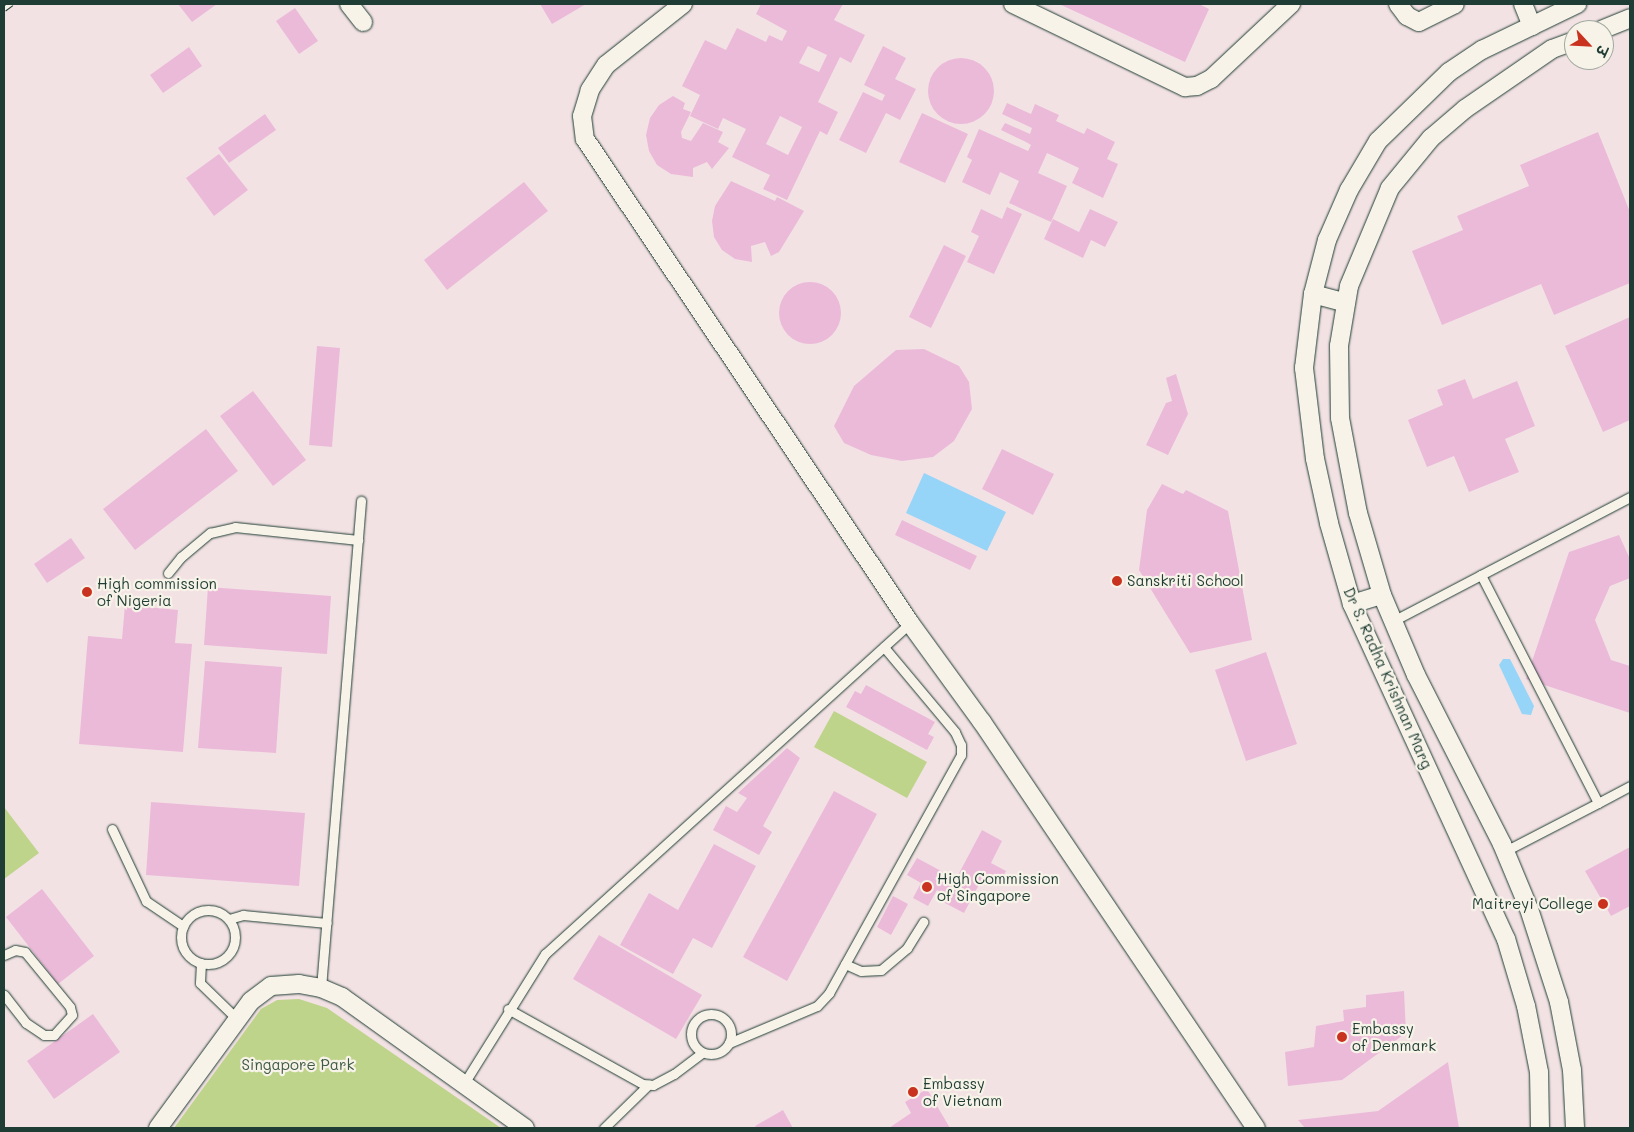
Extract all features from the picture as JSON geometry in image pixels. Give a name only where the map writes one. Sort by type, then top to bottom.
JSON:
[{"type":"street","points":[[349,4],[363,22]]},
{"type":"street","points":[[683,4],[606,65],[590,90],[582,116],[585,139],[910,623],[982,722],[1256,1128]]},
{"type":"street","points":[[1014,4],[1185,87],[1197,86],[1211,79],[1291,4]]},
{"type":"street","points":[[1398,4],[1407,16],[1419,22],[1455,4]]},
{"type":"street","points":[[1523,4],[1532,26]]},
{"type":"street","name":"Dr S. Radha Krishnan Marg","points":[[1540,1128],[1539,1072],[1526,1006],[1506,939],[1352,604],[1329,522],[1304,368],[1313,294],[1327,240],[1349,190],[1378,141],[1449,72],[1482,50],[1577,4]]},
{"type":"street","points":[[1627,4],[1630,14]]},
{"type":"street","points":[[1614,25],[1630,18]]},
{"type":"street","name":"Dr S. Radha Krishnan Marg","points":[[1564,45],[1552,50],[1494,88],[1431,138],[1390,188],[1367,237],[1346,303],[1339,346],[1340,418],[1358,513],[1382,594],[1416,675],[1505,851],[1529,909],[1558,1002],[1572,1070],[1575,1128]]},
{"type":"street","points":[[1313,294],[1346,303]]},
{"type":"street","points":[[1352,604],[1382,594]]},
{"type":"street","points":[[158,1128],[251,1001],[271,986],[299,984],[321,988],[342,997],[525,1128]]},
{"type":"lane","points":[[1393,620],[1630,498]]},
{"type":"lane","points":[[321,988],[360,501]]},
{"type":"lane","points":[[168,573],[181,557],[210,533],[234,527],[358,540]]},
{"type":"lane","points":[[1481,575],[1598,803]]},
{"type":"lane","points":[[463,1085],[508,1009],[545,954],[910,623]]},
{"type":"lane","points":[[729,1042],[729,1024],[718,1015],[704,1015],[691,1030],[692,1043],[702,1053],[715,1054],[729,1042],[817,1006],[845,964],[961,755],[961,744],[955,732],[884,647]]},
{"type":"lane","points":[[1505,851],[1630,786]]},
{"type":"lane","points":[[112,828],[146,901],[183,926]]},
{"type":"lane","points":[[205,910],[214,910],[229,919],[236,935],[231,952],[218,963],[201,963],[192,959],[182,944],[183,926],[189,918],[205,910]]},
{"type":"lane","points":[[229,919],[242,915],[327,923]]},
{"type":"lane","points":[[845,964],[861,972],[881,970],[907,948],[923,922]]},
{"type":"lane","points":[[4,955],[15,950],[25,952],[70,1007],[72,1015],[54,1035],[44,1035],[26,1023],[4,995]]},
{"type":"lane","points":[[201,963],[200,983],[237,1020]]},
{"type":"lane","points":[[508,1009],[633,1081],[648,1085]]},
{"type":"lane","points":[[604,1128],[648,1085],[689,1065],[702,1053]]},
{"type":"green space","points":[[834,711],[927,762],[907,798],[814,747]]},
{"type":"green space","points":[[4,807],[39,853],[4,879]]},
{"type":"green space","name":"Singapore Park","points":[[299,999],[327,1008],[501,1128],[174,1128],[261,1009],[277,1000]]},
{"type":"water","points":[[924,473],[1006,512],[987,551],[906,513]]},
{"type":"water","points":[[1503,659],[1510,659],[1534,706],[1531,715],[1522,714],[1499,665]]},
{"type":"building","points":[[178,4],[217,4],[192,22]]},
{"type":"building","points":[[540,4],[586,4],[552,24]]},
{"type":"building","points":[[761,4],[843,4],[834,20],[865,35],[851,63],[840,57],[818,102],[838,112],[827,135],[820,131],[787,200],[763,189],[770,175],[732,157],[746,129],[723,118],[718,129],[690,116],[700,95],[682,86],[705,40],[726,50],[737,28],[766,42],[769,35],[782,41],[787,31],[756,14]],"holes":[[[808,46],[827,55],[819,72],[799,63]],[[780,116],[802,127],[788,155],[766,144]]]},
{"type":"building","points":[[1059,4],[1199,4],[1209,9],[1185,62]]},
{"type":"building","points":[[295,8],[318,41],[299,54],[276,21]]},
{"type":"building","points":[[883,46],[906,58],[895,79],[916,89],[900,120],[886,113],[866,153],[839,140],[863,92],[882,101],[885,95],[864,85]]},
{"type":"building","points":[[189,47],[202,66],[163,93],[150,75]]},
{"type":"building","points":[[961,58],[973,61],[984,68],[991,79],[994,91],[991,103],[984,114],[973,121],[961,124],[949,121],[938,114],[931,103],[928,91],[931,79],[938,68],[949,61]]},
{"type":"building","points":[[673,96],[685,103],[683,109],[691,112],[681,132],[682,138],[691,141],[703,123],[723,132],[718,142],[729,148],[712,169],[707,162],[693,168],[693,177],[671,174],[657,165],[649,151],[646,135],[650,118],[659,105]]},
{"type":"building","points":[[1007,103],[1031,114],[1035,104],[1059,115],[1056,121],[1084,134],[1087,128],[1115,142],[1107,159],[1118,164],[1103,198],[1072,183],[1079,168],[1047,153],[1038,173],[1067,186],[1051,222],[1009,203],[1019,181],[1000,172],[990,195],[962,182],[972,160],[967,157],[979,129],[1028,151],[1031,145],[1001,130],[1005,123],[1030,134],[1032,128],[1002,114]]},
{"type":"building","points":[[922,113],[968,134],[945,183],[899,162]]},
{"type":"building","points":[[265,114],[276,130],[229,163],[218,148]]},
{"type":"building","points":[[1598,132],[1630,212],[1630,283],[1554,315],[1541,284],[1442,325],[1412,251],[1463,230],[1457,216],[1529,186],[1520,165]]},
{"type":"building","points":[[219,154],[248,190],[214,216],[186,178]]},
{"type":"building","points":[[731,181],[775,201],[777,197],[804,211],[779,252],[771,256],[765,242],[751,246],[752,262],[735,259],[722,250],[714,237],[712,221],[715,206]]},
{"type":"building","points":[[524,182],[548,211],[447,290],[424,260]]},
{"type":"building","points":[[1007,207],[1022,214],[994,274],[967,262],[979,236],[971,232],[981,209],[1002,219]]},
{"type":"building","points":[[1090,209],[1118,222],[1105,247],[1091,240],[1083,258],[1044,239],[1053,219],[1079,232]]},
{"type":"building","points":[[944,245],[966,256],[931,328],[909,317]]},
{"type":"building","points":[[804,282],[816,282],[832,291],[839,301],[841,313],[839,325],[832,335],[816,344],[804,344],[793,339],[784,330],[779,319],[779,307],[784,296],[793,287]]},
{"type":"building","points":[[1630,317],[1630,420],[1603,432],[1565,346]]},
{"type":"building","points":[[317,346],[340,348],[332,447],[309,445]]},
{"type":"building","points":[[924,349],[959,366],[969,382],[972,409],[954,441],[933,457],[902,461],[871,455],[844,443],[834,426],[854,386],[896,350]]},
{"type":"building","points":[[1176,374],[1188,414],[1168,455],[1146,445],[1166,403],[1172,401],[1166,378]]},
{"type":"building","points":[[1465,379],[1473,399],[1517,381],[1535,426],[1505,439],[1519,472],[1469,492],[1454,456],[1427,467],[1408,420],[1443,405],[1437,390]]},
{"type":"building","points":[[253,391],[306,460],[273,486],[220,416]]},
{"type":"building","points":[[206,429],[238,471],[135,550],[103,509]]},
{"type":"building","points":[[1002,449],[1054,474],[1033,515],[982,489]]},
{"type":"building","points":[[1162,484],[1183,494],[1186,490],[1228,511],[1252,640],[1190,653],[1139,570],[1147,510]]},
{"type":"building","points":[[902,520],[977,556],[970,570],[895,535]]},
{"type":"building","points":[[1619,535],[1630,559],[1630,578],[1610,586],[1595,620],[1611,660],[1630,666],[1630,713],[1526,679],[1569,552]]},
{"type":"building","points":[[71,538],[85,558],[47,583],[34,564]]},
{"type":"building","points":[[208,587],[331,596],[327,654],[204,645]]},
{"type":"building","points":[[125,605],[178,610],[175,643],[192,644],[183,752],[79,744],[88,636],[122,639]]},
{"type":"building","points":[[1266,652],[1297,744],[1246,761],[1215,670]]},
{"type":"building","points":[[205,661],[282,667],[276,753],[198,748]]},
{"type":"building","points":[[866,685],[935,722],[928,734],[934,737],[927,750],[846,707],[855,691],[861,694]]},
{"type":"building","points":[[787,748],[800,758],[763,826],[772,832],[759,855],[713,830],[726,806],[737,812],[747,798],[738,793]]},
{"type":"building","points":[[834,791],[877,814],[787,981],[743,957]]},
{"type":"building","points":[[151,802],[305,813],[299,886],[146,875]]},
{"type":"building","points":[[982,830],[1002,841],[991,863],[1006,871],[999,884],[984,875],[964,913],[943,902],[947,896],[937,890],[928,906],[913,898],[921,883],[907,875],[917,858],[956,879]]},
{"type":"building","points":[[714,844],[756,866],[712,948],[693,938],[673,974],[620,945],[649,893],[678,910]]},
{"type":"building","points":[[1630,847],[1630,906],[1611,916],[1585,871]]},
{"type":"building","points":[[42,889],[94,956],[58,984],[6,917]]},
{"type":"building","points":[[893,896],[908,904],[891,935],[877,927]]},
{"type":"building","points":[[599,935],[702,995],[676,1039],[573,979]]},
{"type":"building","points":[[1404,991],[1406,1033],[1342,1080],[1288,1086],[1285,1052],[1314,1047],[1316,1026],[1344,1021],[1343,1010],[1366,1007],[1366,995]]},
{"type":"building","points":[[93,1014],[120,1052],[54,1099],[27,1061]]},
{"type":"building","points":[[1448,1062],[1459,1128],[1305,1128],[1298,1120],[1378,1111]]},
{"type":"building","points":[[927,1089],[950,1128],[889,1128],[911,1113],[905,1102]]},
{"type":"building","points":[[783,1110],[793,1128],[757,1128],[755,1126]]},
{"type":"railway","points":[[4,9],[11,4]]},
{"type":"place","name":"Sanskriti School","points":[[1117,581]]},
{"type":"place","name":"High commission of Nigeria","points":[[87,592]]},
{"type":"place","name":"High Commission of Singapore","points":[[927,887]]},
{"type":"place","name":"Maitreyi College","points":[[1603,904]]},
{"type":"place","name":"Embassy of Denmark","points":[[1342,1037]]},
{"type":"place","name":"Embassy of Vietnam","points":[[913,1092]]}]
